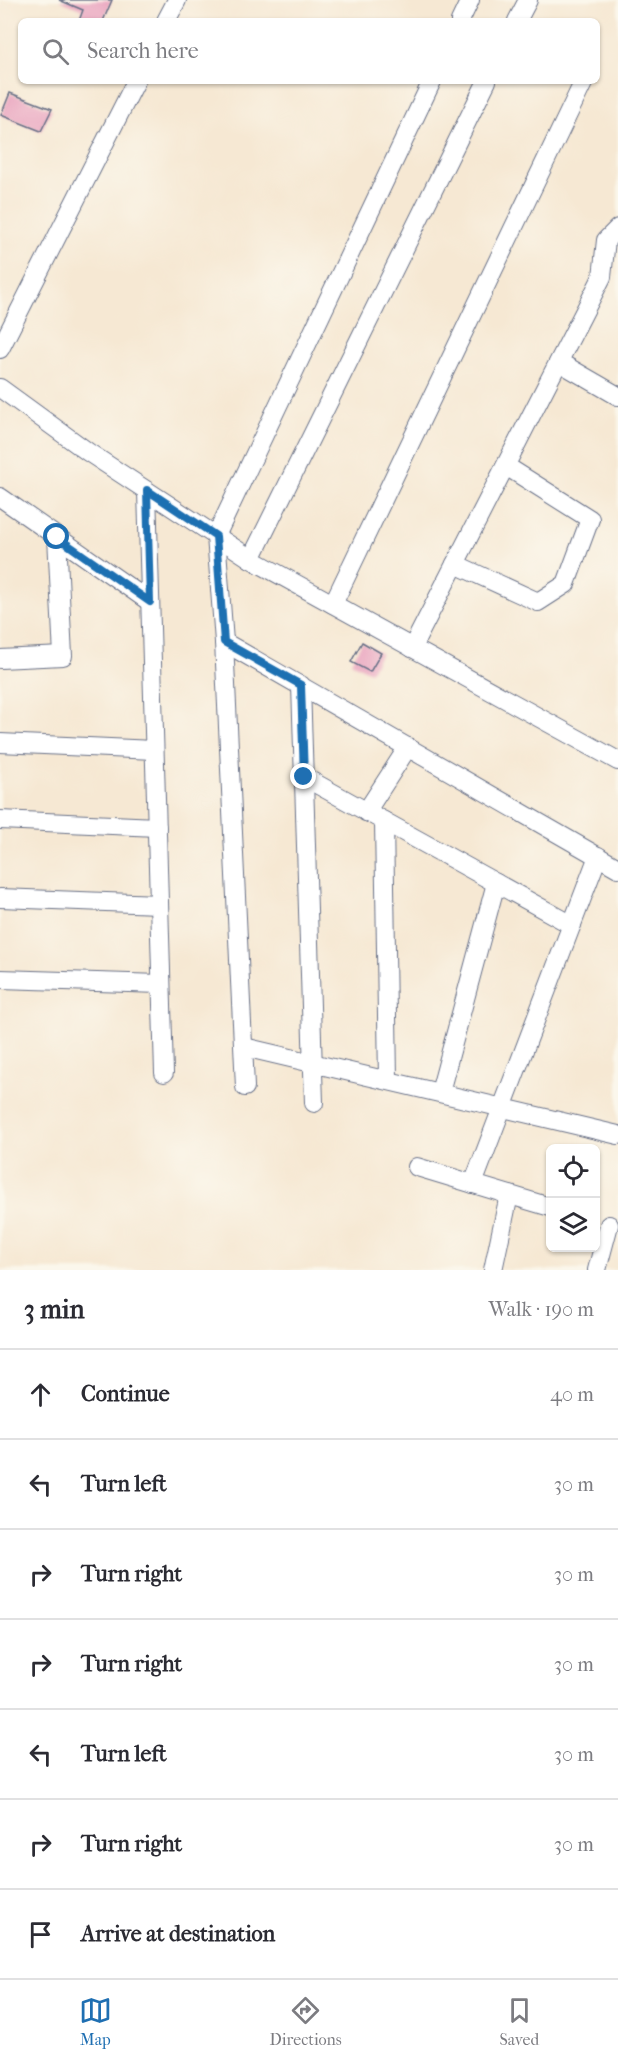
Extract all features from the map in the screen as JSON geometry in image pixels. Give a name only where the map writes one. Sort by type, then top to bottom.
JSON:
[{"type":"street","points":[[168,18],[177,0]]},
{"type":"street","points":[[461,18],[470,0]]},
{"type":"street","points":[[519,18],[528,0]]},
{"type":"street","points":[[0,349],[134,84]]},
{"type":"street","points":[[245,1087],[224,642],[216,536],[431,84]]},
{"type":"street","points":[[251,559],[487,84]]},
{"type":"street","points":[[333,604],[583,84]]},
{"type":"street","points":[[412,648],[602,278],[606,240],[618,228]]},
{"type":"street","points":[[559,362],[618,396]]},
{"type":"street","points":[[0,388],[88,452],[251,559],[618,761]]},
{"type":"street","points":[[455,564],[538,602],[566,584],[590,519],[506,466]]},
{"type":"street","points":[[147,490],[164,1074]]},
{"type":"street","points":[[0,497],[150,602]]},
{"type":"street","points":[[0,659],[63,656],[57,537]]},
{"type":"street","points":[[224,642],[618,868]]},
{"type":"street","points":[[301,685],[314,1103]]},
{"type":"street","points":[[0,743],[154,750]]},
{"type":"street","points":[[366,812],[408,747]]},
{"type":"street","points":[[304,777],[572,925]]},
{"type":"street","points":[[0,820],[157,827]]},
{"type":"street","points":[[384,821],[388,1080]]},
{"type":"street","points":[[473,1184],[598,856]]},
{"type":"street","points":[[440,1092],[496,883]]},
{"type":"street","points":[[0,898],[159,904]]},
{"type":"street","points":[[0,979],[161,984]]},
{"type":"street","points":[[244,1047],[618,1135]]},
{"type":"street","points":[[417,1167],[546,1206]]},
{"type":"street","points":[[493,1270],[509,1195]]},
{"type":"street","points":[[597,1270],[608,1224]]},
{"type":"building","points":[[59,0],[112,0],[104,18],[80,18],[83,10]]},
{"type":"building","points":[[10,93],[52,109],[41,131],[1,115]]},
{"type":"building","points":[[362,642],[381,653],[370,672],[351,662]]},
{"type":"route","points":[[57,537],[150,602],[147,490],[216,536],[224,642],[301,685],[304,777]]}]
